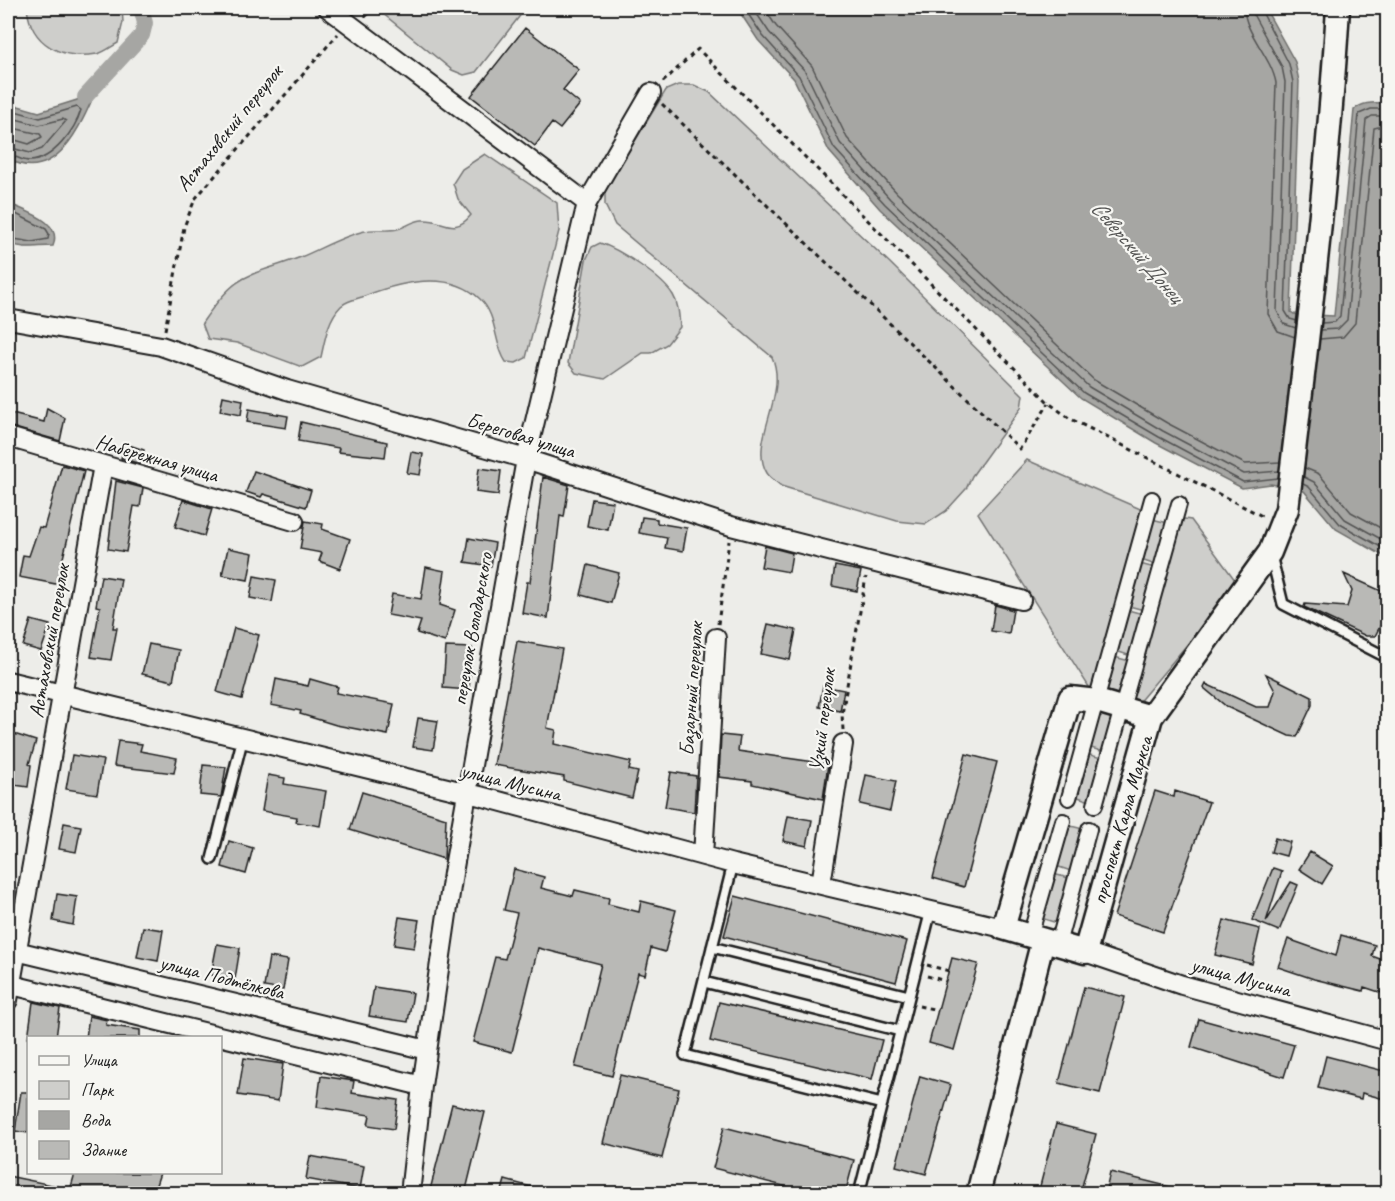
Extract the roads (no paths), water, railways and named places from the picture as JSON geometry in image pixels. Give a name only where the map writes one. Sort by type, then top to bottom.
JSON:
[{"type":"street","points":[[328,8],[587,203]]},
{"type":"street","points":[[1151,717],[1270,552],[1284,518],[1330,131],[1338,8]]},
{"type":"street","name":"переулок Володарского","points":[[410,1194],[427,1050],[466,794],[526,459],[587,203],[651,93]]},
{"type":"street","name":"Береговая улица","points":[[8,319],[161,346],[287,390],[526,459],[731,526],[1021,600]]},
{"type":"street","name":"Набережная улица","points":[[8,437],[294,521]]},
{"type":"street","name":"Астаховский переулок","points":[[8,990],[12,950],[63,695],[102,465]]},
{"type":"street","points":[[1069,798],[1152,499]]},
{"type":"street","name":"проспект Карла Маркса","points":[[1095,805],[1179,504]]},
{"type":"street","name":"Базарный переулок","points":[[703,856],[716,638]]},
{"type":"street","name":"улица Мусина","points":[[8,681],[243,737],[733,864],[1003,928]]},
{"type":"street","name":"проспект Карла Маркса","points":[[1003,928],[1070,698],[1097,702],[1151,717],[1085,952]]},
{"type":"street","name":"Узкий переулок","points":[[820,884],[843,744]]},
{"type":"street","name":"проспект Карла Маркса","points":[[978,1194],[1044,940],[1062,821]]},
{"type":"street","name":"проспект Карла Маркса","points":[[1044,940],[1089,829]]},
{"type":"street","points":[[1003,928],[1085,952]]},
{"type":"street","name":"улица Подтёлкова","points":[[12,950],[427,1050]]},
{"type":"street","name":"улица Мусина","points":[[1085,952],[1182,985],[1388,1041]]},
{"type":"street","points":[[8,990],[206,1036]]},
{"type":"street","points":[[222,1040],[422,1086]]},
{"type":"lane","points":[[1270,552],[1283,604],[1388,658]]},
{"type":"lane","points":[[212,859],[243,737]]},
{"type":"lane","points":[[733,864],[685,1055],[882,1104]]},
{"type":"lane","points":[[859,1194],[931,910]]},
{"type":"lane","points":[[712,947],[908,1000]]},
{"type":"lane","points":[[704,982],[900,1031]]},
{"type":"water","name":"Северский Донец","points":[[737,8],[1265,8],[1295,62],[1299,81],[1291,312],[1294,314],[1334,316],[1354,110],[1365,104],[1387,103],[1387,558],[1336,529],[1304,491],[1271,484],[1242,488],[1156,443],[1081,398],[880,209],[829,151],[794,79],[758,40]]},
{"type":"water","points":[[100,81],[77,129],[55,156],[42,164],[26,165],[8,159],[8,103],[39,112],[77,100]]},
{"type":"water","points":[[8,203],[33,214],[48,224],[55,237],[53,246],[25,247],[8,243]]},
{"type":"waterway","points":[[85,97],[142,35],[145,23],[141,8]]}]
